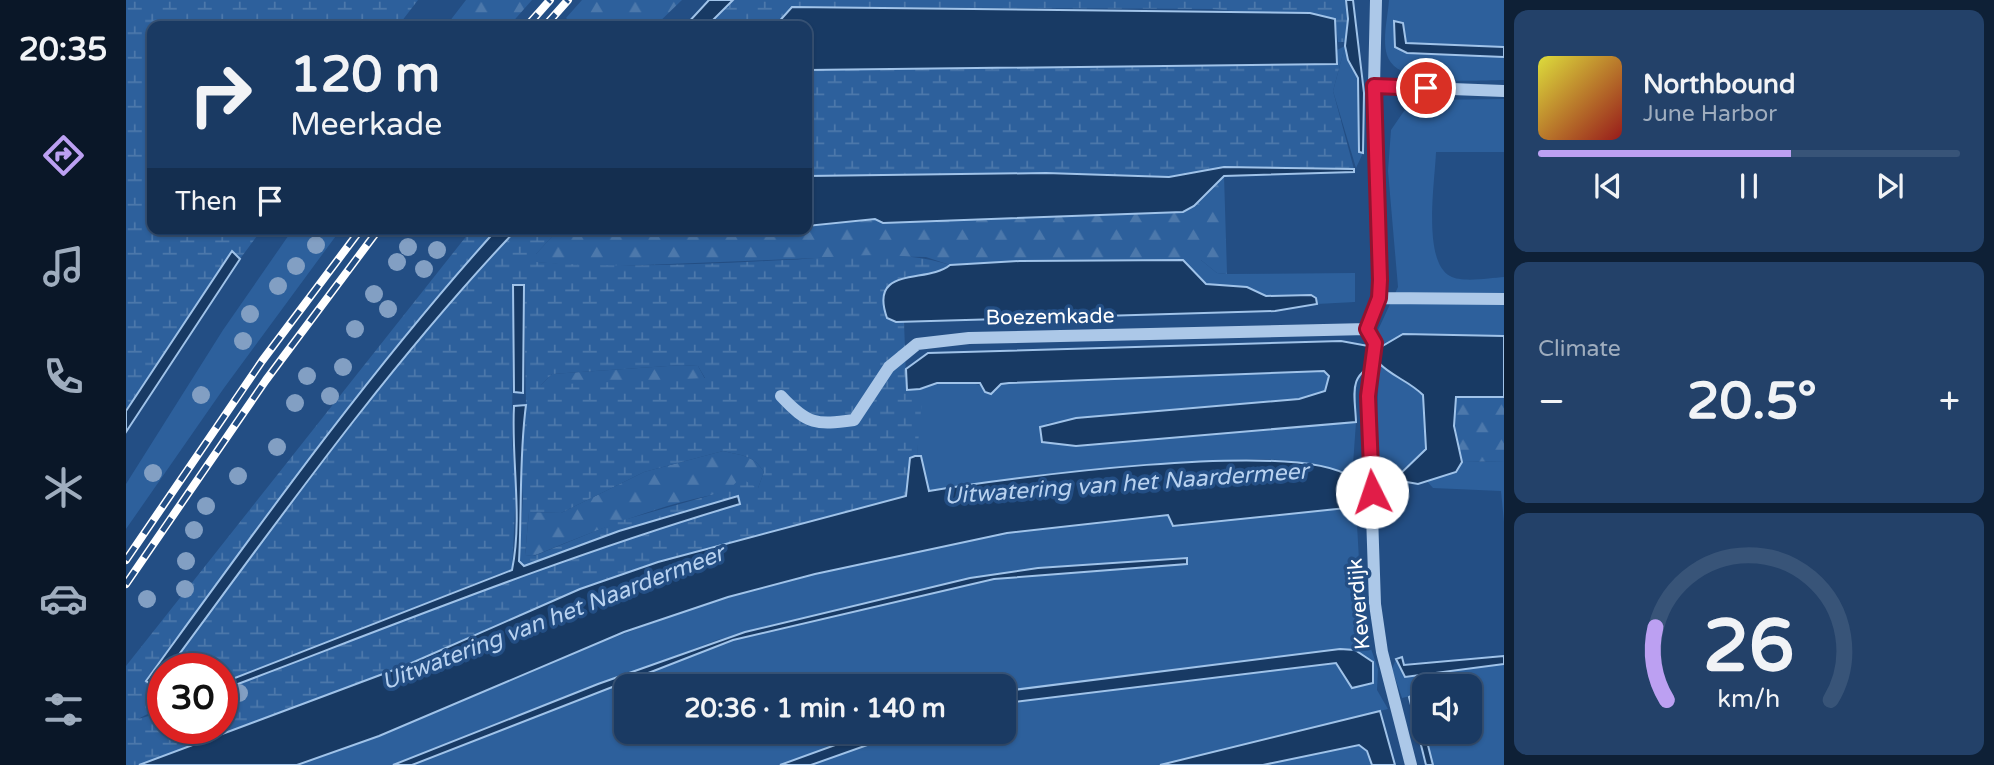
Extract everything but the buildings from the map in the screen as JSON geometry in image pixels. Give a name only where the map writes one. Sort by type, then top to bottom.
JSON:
[{"type":"street","points":[[1367,329],[1379,298],[1374,86],[1376,0]]},
{"type":"street","points":[[1374,86],[1504,91]]},
{"type":"street","points":[[1379,298],[1504,299]]},
{"type":"street","name":"Keverdijk","points":[[1367,329],[1375,343],[1368,396],[1375,604],[1380,640],[1411,765]]},
{"type":"street","name":"Boezemkade","points":[[781,396],[801,417],[819,424],[854,420],[889,367],[917,344],[969,338],[1367,329]]},
{"type":"green space","points":[[126,0],[418,0],[402,21],[147,21],[147,235],[258,235],[240,259],[231,252],[126,411]]},
{"type":"green space","points":[[466,0],[532,0],[513,21],[450,21]]},
{"type":"green space","points":[[582,0],[682,0],[660,21],[569,21],[566,18]]},
{"type":"green space","points":[[733,0],[1346,0],[1348,42],[1338,42],[1335,19],[1212,9],[792,7],[779,21],[712,21]]},
{"type":"green space","points":[[1389,0],[1504,0],[1504,47],[1406,43],[1403,23],[1394,22],[1407,53],[1504,57],[1504,80],[1439,80],[1406,73],[1394,66],[1387,55],[1385,42]]},
{"type":"green space","points":[[1345,46],[1348,60],[1358,78],[1359,152],[1363,153],[1356,168],[1333,91]]},
{"type":"green space","points":[[1345,46],[1333,91],[1354,169],[1224,167],[1169,177],[1046,173],[812,176],[812,70],[1336,64],[1337,50]]},
{"type":"green space","points":[[1504,99],[1504,152],[1436,152],[1432,219],[1436,254],[1441,268],[1450,276],[1469,280],[1504,277],[1504,336],[1385,345],[1379,348],[1378,330],[1398,287],[1388,171],[1391,130],[1404,111],[1426,100]]},
{"type":"green space","points":[[1224,176],[1227,274],[1217,273],[1201,260],[1020,261],[950,265],[926,257],[866,256],[594,267],[536,262],[536,254],[553,235],[812,235],[812,225],[875,219],[884,223],[1183,212],[1194,206]]},
{"type":"green space","points":[[289,235],[337,235],[224,388],[126,529],[126,484],[223,330]]},
{"type":"green space","points":[[467,235],[492,235],[460,271],[167,653],[147,653],[147,714],[138,719],[147,716],[147,744],[195,744],[139,765],[126,765],[126,666]]},
{"type":"green space","points":[[512,235],[553,235],[536,254],[536,262],[661,265],[889,255],[950,265],[942,270],[896,282],[885,298],[896,322],[904,322],[906,378],[923,387],[917,456],[910,458],[906,496],[658,562],[580,589],[407,665],[238,728],[238,684],[544,569],[740,504],[619,531],[524,566],[519,561],[523,498],[519,454],[526,405],[524,285],[513,291],[512,442],[516,491],[512,569],[238,677],[238,653],[180,653],[293,499],[379,388]],"holes":[[[682,365],[698,366],[705,378],[541,385],[552,374]],[[723,451],[755,462],[764,472],[758,488],[740,478],[729,490],[620,521],[534,556],[525,555],[529,512],[561,513],[644,472]]]},
{"type":"green space","points":[[1183,260],[1201,260],[1217,273],[1226,274],[1355,273],[1355,302],[1317,304],[1316,298],[1311,295],[1266,296],[1247,287],[1206,284]]},
{"type":"green space","points":[[1379,363],[1423,394],[1426,449],[1400,473],[1397,477],[1401,481],[1375,486]]},
{"type":"green space","points":[[698,366],[705,379],[540,386],[552,374]]},
{"type":"green space","points":[[1324,371],[1329,376],[1325,391],[1299,399],[1047,423],[1063,444],[1075,446],[1356,422],[1352,479],[1307,463],[1257,459],[1070,473],[928,491],[921,457],[917,456],[920,389],[937,382],[968,382],[995,392],[1001,384],[1009,383]]},
{"type":"green space","points":[[1456,397],[1504,397],[1504,461],[1462,462],[1454,426]]},
{"type":"green space","points":[[723,451],[746,457],[760,466],[764,472],[758,488],[672,505],[533,556],[525,555],[529,512],[561,513],[644,472]]},
{"type":"green space","points":[[1504,461],[1504,522],[1501,491],[1433,488],[1426,480],[1456,472],[1462,462]]},
{"type":"green space","points":[[1356,507],[1361,595],[1370,646],[1378,669],[1377,690],[1388,709],[1160,765],[811,765],[870,744],[1016,744],[1016,702],[1336,663],[1352,688],[1373,662],[1248,660],[1016,690],[1016,674],[646,674],[733,640],[994,579],[1187,564],[1187,559],[1038,568],[970,578],[717,640],[629,674],[614,674],[614,680],[393,765],[297,765],[405,724],[617,636],[760,588],[900,554],[1025,531],[1169,515],[1173,526]]},
{"type":"green space","points":[[1396,659],[1406,676],[1412,675],[1412,696],[1402,698],[1392,669]]},
{"type":"green space","points":[[1504,664],[1504,765],[1433,765],[1428,744],[1482,744],[1482,674],[1422,674]]},
{"type":"green space","points":[[614,686],[614,744],[838,744],[780,765],[412,765]]},
{"type":"green space","points":[[1360,745],[1367,751],[1372,765],[1263,765]]},
{"type":"water","points":[[709,0],[733,0],[712,21],[690,21]]},
{"type":"water","points":[[1346,0],[1353,0],[1364,93],[1363,153],[1359,152],[1358,78],[1348,60],[1345,46],[1348,19]]},
{"type":"water","points":[[792,7],[1310,13],[1335,19],[1337,64],[812,70],[812,21],[779,21]]},
{"type":"water","points":[[1394,21],[1403,23],[1406,43],[1504,47],[1504,57],[1407,53],[1395,47]]},
{"type":"water","points":[[1224,167],[1354,169],[1354,172],[1224,176],[1194,206],[1183,212],[883,223],[875,219],[812,225],[812,176],[1046,173],[1169,177]]},
{"type":"water","points":[[492,235],[512,235],[379,388],[180,653],[167,653],[273,508],[404,338]]},
{"type":"water","points":[[232,251],[240,259],[126,432],[126,411]]},
{"type":"water","points":[[1183,260],[1206,284],[1247,287],[1266,296],[1311,295],[1316,298],[1317,304],[1275,311],[896,322],[887,318],[883,301],[886,290],[893,283],[940,271],[950,265],[1020,261]]},
{"type":"water","points":[[513,285],[524,285],[523,393],[514,392]]},
{"type":"water","points":[[1403,334],[1504,336],[1504,397],[1456,397],[1454,426],[1462,462],[1456,472],[1418,484],[1401,481],[1397,477],[1426,449],[1423,395],[1379,363],[1357,379],[1354,394],[1356,422],[1076,446],[1042,442],[1040,427],[1076,418],[1299,399],[1325,391],[1329,376],[1324,371],[1009,383],[1001,384],[991,394],[985,392],[980,383],[937,383],[907,390],[906,369],[928,353],[1341,341],[1379,348]]},
{"type":"water","points":[[526,405],[521,463],[519,561],[524,566],[619,531],[738,496],[740,504],[544,569],[238,684],[238,677],[512,570],[517,530],[514,406]]},
{"type":"water","name":"Uitwatering van het Naardermeer","points":[[921,456],[929,491],[1018,478],[1147,465],[1272,461],[1320,466],[1353,480],[1356,507],[1173,526],[1168,515],[1007,533],[815,574],[728,597],[624,632],[379,736],[297,765],[139,765],[195,744],[238,744],[238,728],[407,665],[580,589],[658,562],[906,496],[910,458]]},
{"type":"water","points":[[1187,558],[1187,564],[994,579],[733,640],[646,674],[626,674],[745,632],[970,578],[1038,568]]},
{"type":"water","points":[[1340,649],[1355,650],[1373,662],[1373,683],[1352,688],[1336,663],[1016,702],[1016,690]]},
{"type":"water","points":[[1504,656],[1504,664],[1405,677],[1396,659],[1402,657],[1404,665]]},
{"type":"water","points":[[614,678],[614,686],[412,765],[393,765]]},
{"type":"water","points":[[1380,711],[1395,765],[1372,765],[1367,751],[1359,745],[1263,765],[1160,765]]},
{"type":"water","points":[[838,744],[870,744],[811,765],[780,765]]},
{"type":"water","points":[[1421,744],[1428,744],[1433,765],[1426,765]]},
{"type":"railway","points":[[531,21],[550,0]]},
{"type":"railway","points":[[549,21],[568,0]]},
{"type":"railway","points":[[126,560],[262,361],[356,235]]},
{"type":"railway","points":[[126,584],[266,380],[375,235]]},
{"type":"route","points":[[1372,492],[1368,396],[1375,343],[1367,329],[1379,298],[1380,280],[1374,86],[1426,88]]}]
